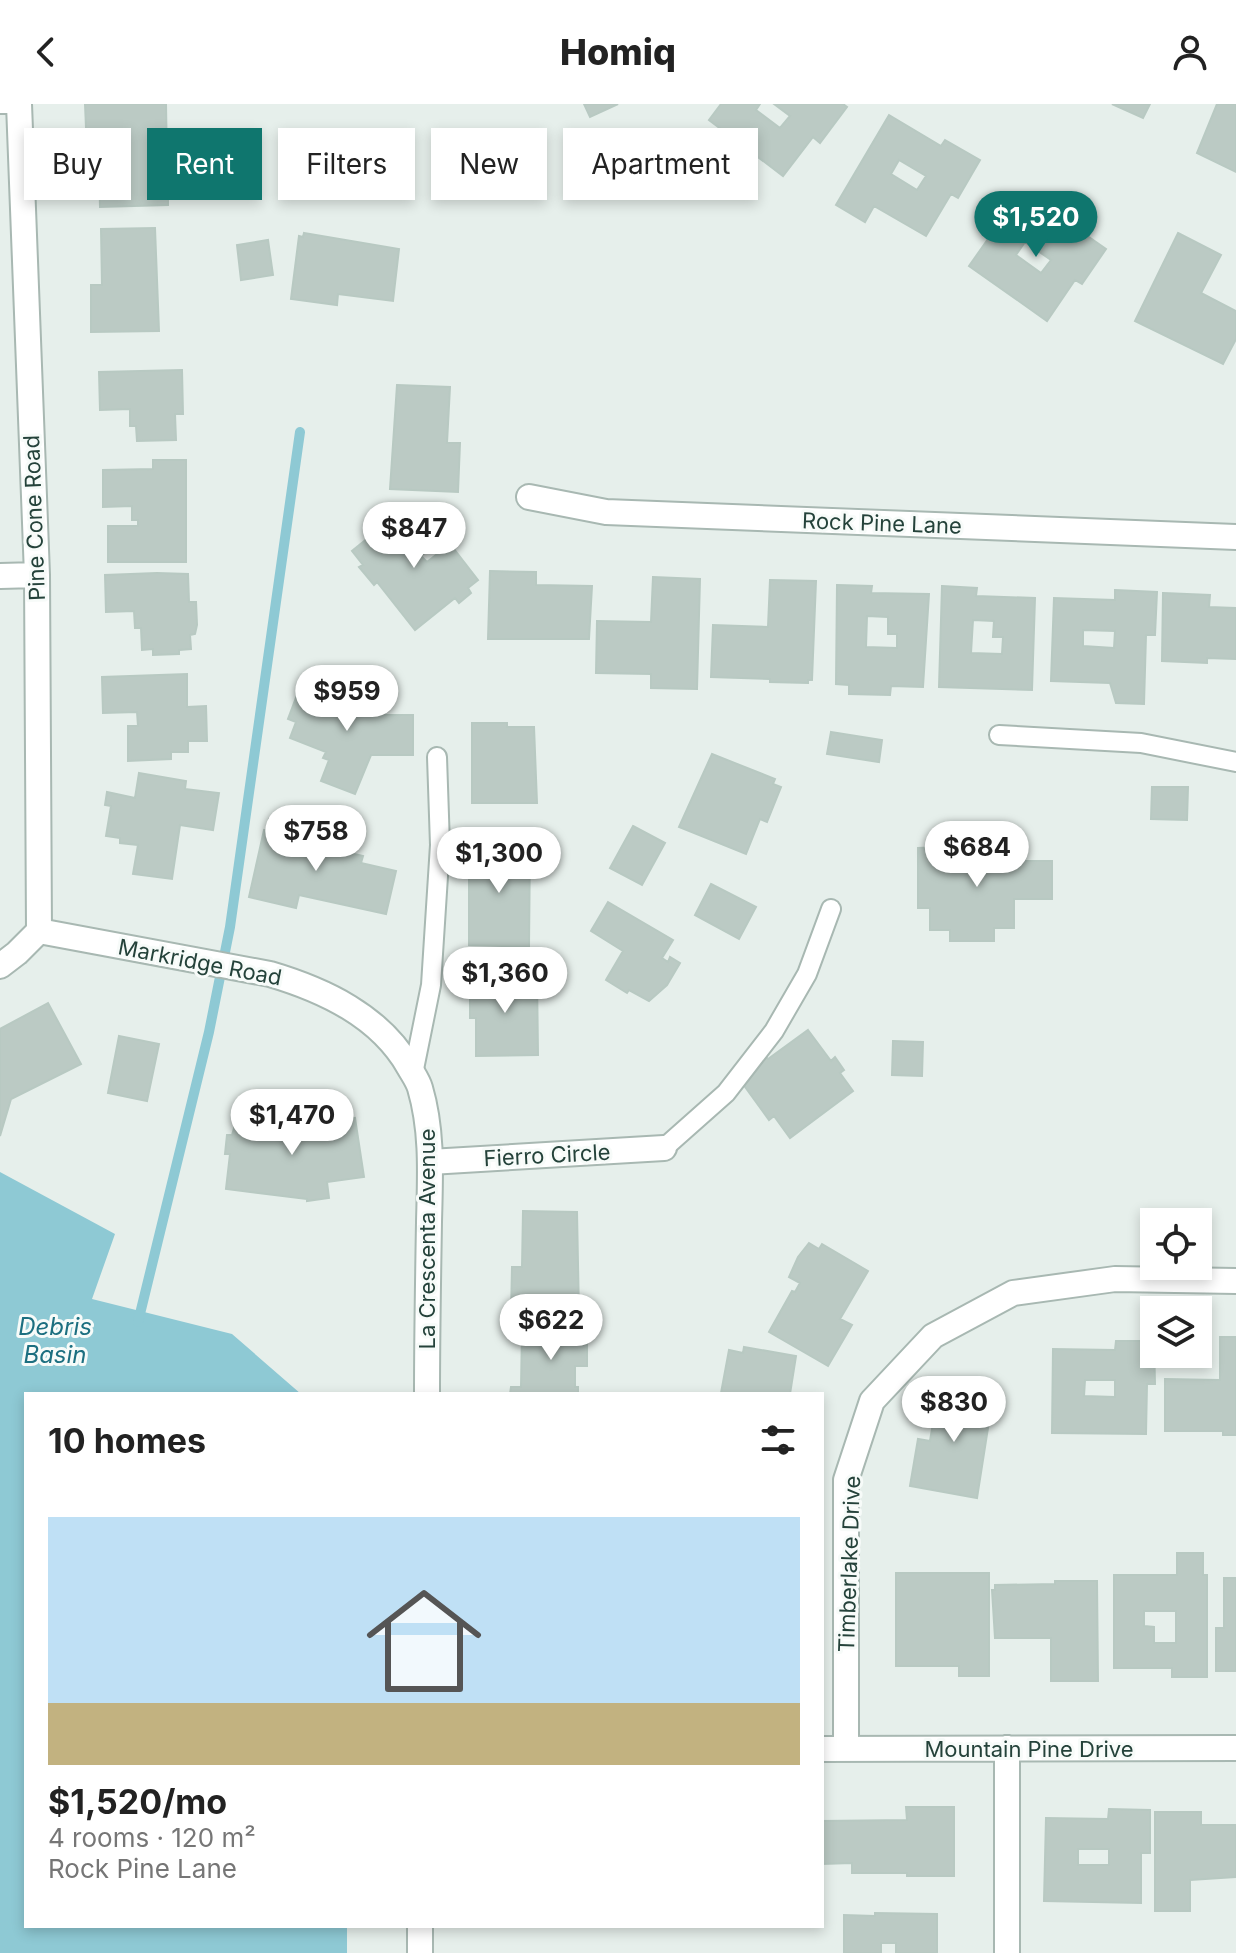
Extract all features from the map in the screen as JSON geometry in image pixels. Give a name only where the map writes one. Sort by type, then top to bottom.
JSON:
[{"type":"street","name":"Pine Cone Road","points":[[19,104],[37,575],[39,931]]},
{"type":"street","name":"Rock Pine Lane","points":[[529,497],[606,512],[1236,537]]},
{"type":"street","points":[[0,576],[37,575]]},
{"type":"street","points":[[0,966],[39,931]]},
{"type":"street","name":"Markridge Road","points":[[39,931],[248,970],[308,985],[346,1005],[377,1028],[399,1050],[416,1079]]},
{"type":"street","name":"La Crescenta Avenue","points":[[416,1079],[427,1121],[430,1162],[427,1392]]},
{"type":"street","name":"Fierro Circle","points":[[430,1162],[664,1148]]},
{"type":"street","name":"Timberlake Drive","points":[[834,1749],[846,1480],[872,1401],[933,1336],[1013,1293],[1115,1279],[1236,1281]]},
{"type":"street","points":[[1007,1748],[1007,1953]]},
{"type":"street","name":"Mountain Pine Drive","points":[[834,1749],[1236,1748]]},
{"type":"street","points":[[420,1928],[420,1953]]},
{"type":"lane","points":[[0,104],[9,104]]},
{"type":"lane","points":[[999,735],[1141,743],[1236,762]]},
{"type":"lane","points":[[416,1079],[431,985],[440,845],[437,757]]},
{"type":"lane","points":[[664,1148],[726,1093],[774,1031],[807,974],[831,909]]},
{"type":"water","name":"Debris Basin","points":[[0,1172],[115,1234],[92,1299],[232,1334],[299,1392],[24,1392],[24,1928],[347,1928],[347,1953],[0,1953]]},
{"type":"building","points":[[85,104],[166,104],[166,128],[147,128],[147,200],[168,200],[168,205],[100,207],[100,200],[131,200],[131,128],[86,128]]},
{"type":"building","points":[[584,104],[618,104],[590,117]]},
{"type":"building","points":[[721,104],[760,104],[756,110],[780,128],[790,116],[774,104],[843,104],[847,107],[820,143],[813,137],[783,176],[758,157],[758,128],[720,128],[709,120]]},
{"type":"building","points":[[1112,104],[1150,104],[1143,118]]},
{"type":"building","points":[[1217,104],[1236,104],[1236,172],[1197,153]]},
{"type":"building","points":[[889,115],[941,146],[945,140],[980,160],[958,198],[951,194],[926,236],[874,206],[865,222],[836,205]],"holes":[[[899,160],[926,176],[917,190],[891,174]]]},
{"type":"building","points":[[1017,198],[1068,234],[1073,226],[1106,249],[1082,284],[1075,280],[1047,321],[969,266]],"holes":[[[1025,242],[1051,260],[1041,273],[1016,255]]]},
{"type":"building","points":[[155,228],[159,331],[91,332],[91,285],[102,285],[101,229]]},
{"type":"building","points":[[304,233],[399,249],[393,301],[338,294],[337,305],[291,299],[299,236],[303,237]]},
{"type":"building","points":[[1178,233],[1221,255],[1201,293],[1236,311],[1236,339],[1223,364],[1135,321]]},
{"type":"building","points":[[268,240],[273,275],[241,280],[237,245]]},
{"type":"building","points":[[182,370],[183,414],[175,414],[176,440],[137,441],[136,426],[130,426],[130,409],[100,410],[99,372]]},
{"type":"building","points":[[397,385],[450,387],[447,443],[460,443],[458,492],[390,489]]},
{"type":"building","points":[[153,460],[186,460],[186,562],[108,562],[108,526],[138,526],[138,520],[132,520],[132,506],[103,507],[103,470],[153,469]]},
{"type":"building","points":[[405,508],[434,545],[421,556],[427,562],[450,544],[478,580],[468,588],[471,593],[459,603],[455,598],[415,630],[377,582],[374,585],[359,567],[363,565],[352,551]]},
{"type":"building","points":[[490,571],[536,572],[536,585],[592,586],[589,639],[488,639]]},
{"type":"building","points":[[188,574],[189,602],[196,602],[197,625],[195,634],[190,635],[191,649],[179,650],[179,654],[153,655],[153,649],[142,650],[141,628],[135,628],[134,611],[106,612],[105,575]]},
{"type":"building","points":[[653,577],[700,579],[697,689],[651,688],[651,674],[596,673],[597,621],[651,622]]},
{"type":"building","points":[[770,580],[816,581],[812,680],[808,683],[770,682],[770,679],[711,677],[713,625],[768,627]]},
{"type":"building","points":[[837,585],[872,586],[871,593],[929,594],[923,687],[891,686],[890,695],[849,694],[849,685],[836,684]],"holes":[[[867,616],[888,617],[888,634],[897,634],[897,648],[866,647]]]},
{"type":"building","points":[[942,586],[977,588],[976,596],[1035,598],[1032,690],[939,687]],"holes":[[[973,620],[994,621],[993,637],[1003,637],[1002,654],[971,653]]]},
{"type":"building","points":[[1115,590],[1157,592],[1155,635],[1146,635],[1144,704],[1116,703],[1110,683],[1051,681],[1054,598],[1115,600]],"holes":[[[1083,630],[1115,631],[1114,648],[1083,646]]]},
{"type":"building","points":[[1163,593],[1210,595],[1209,607],[1236,608],[1236,659],[1207,658],[1207,663],[1162,661]]},
{"type":"building","points":[[187,674],[187,707],[206,706],[207,741],[188,741],[188,752],[171,752],[171,759],[128,761],[128,726],[138,726],[137,712],[103,713],[102,677]]},
{"type":"building","points":[[303,679],[386,715],[413,715],[413,755],[371,755],[355,794],[321,781],[329,760],[323,758],[326,752],[290,738],[296,722],[288,719]]},
{"type":"building","points":[[472,723],[534,727],[537,803],[472,803]]},
{"type":"building","points":[[831,732],[882,740],[879,762],[827,754]]},
{"type":"building","points":[[712,754],[775,779],[773,784],[781,787],[767,822],[760,819],[746,854],[679,827]]},
{"type":"building","points":[[139,773],[186,781],[185,789],[219,793],[213,830],[180,825],[172,879],[133,874],[138,845],[120,843],[120,838],[106,836],[111,806],[105,805],[107,792],[135,798]]},
{"type":"building","points":[[1152,787],[1188,787],[1187,820],[1151,819]]},
{"type":"building","points":[[269,819],[308,828],[306,843],[363,856],[361,863],[396,871],[386,914],[299,895],[296,908],[249,897]]},
{"type":"building","points":[[633,826],[665,843],[642,885],[610,868]]},
{"type":"building","points":[[469,843],[530,844],[529,947],[469,945]]},
{"type":"building","points":[[998,847],[998,861],[1052,861],[1052,899],[1014,899],[1014,928],[994,928],[994,941],[950,941],[950,930],[930,930],[930,908],[918,908],[918,848]]},
{"type":"building","points":[[711,884],[756,907],[739,939],[695,915]]},
{"type":"building","points":[[608,902],[673,940],[662,958],[668,962],[670,957],[680,963],[667,985],[649,1001],[629,990],[627,993],[606,980],[623,951],[591,931]]},
{"type":"building","points":[[537,975],[538,1055],[476,1056],[476,1018],[470,1018],[470,976]]},
{"type":"building","points":[[48,1003],[81,1064],[11,1099],[0,1136],[0,1029]]},
{"type":"building","points":[[808,1030],[831,1061],[835,1057],[844,1070],[840,1073],[853,1091],[790,1138],[774,1116],[769,1120],[740,1080],[744,1073]]},
{"type":"building","points":[[119,1036],[159,1044],[147,1101],[108,1093]]},
{"type":"building","points":[[893,1041],[923,1042],[922,1076],[892,1075]]},
{"type":"building","points":[[238,1115],[306,1126],[355,1118],[364,1177],[327,1182],[329,1198],[307,1201],[226,1189],[230,1154],[225,1154],[227,1135],[232,1135]]},
{"type":"building","points":[[523,1211],[577,1212],[579,1315],[511,1315],[512,1267],[522,1267]]},
{"type":"building","points":[[809,1243],[819,1249],[822,1244],[868,1271],[840,1319],[852,1325],[828,1366],[769,1332],[792,1291],[795,1292],[800,1283],[789,1277]]},
{"type":"building","points":[[522,1331],[587,1332],[587,1366],[575,1366],[575,1387],[578,1387],[578,1392],[510,1392],[511,1387],[521,1387]]},
{"type":"building","points":[[1220,1337],[1236,1337],[1236,1435],[1223,1435],[1223,1431],[1165,1431],[1165,1379],[1220,1380]]},
{"type":"building","points":[[1116,1341],[1140,1341],[1140,1368],[1155,1368],[1155,1384],[1147,1384],[1146,1434],[1052,1433],[1053,1349],[1115,1350]],"holes":[[[1085,1380],[1115,1380],[1115,1397],[1084,1396]]]},
{"type":"building","points":[[744,1347],[796,1356],[790,1392],[721,1392],[729,1350],[743,1353]]},
{"type":"building","points":[[939,1387],[993,1396],[977,1498],[910,1486],[918,1439],[930,1441]]},
{"type":"building","points":[[1177,1553],[1203,1553],[1203,1575],[1207,1575],[1207,1677],[1172,1677],[1172,1668],[1114,1668],[1114,1575],[1177,1575]],"holes":[[[1144,1611],[1176,1611],[1176,1643],[1154,1643],[1154,1627],[1144,1626]]]},
{"type":"building","points":[[896,1573],[989,1573],[989,1676],[959,1676],[959,1666],[896,1666]]},
{"type":"building","points":[[1224,1578],[1236,1578],[1236,1671],[1216,1671],[1216,1628],[1224,1628]]},
{"type":"building","points":[[1055,1581],[1097,1581],[1098,1681],[1051,1681],[1051,1638],[995,1638],[992,1590],[995,1590],[995,1585],[1055,1584]]},
{"type":"building","points":[[906,1807],[954,1807],[954,1876],[852,1873],[852,1863],[824,1864],[824,1821],[907,1820]]},
{"type":"building","points":[[1109,1809],[1150,1810],[1150,1853],[1141,1853],[1141,1903],[1044,1901],[1046,1818],[1108,1819]],"holes":[[[1078,1849],[1109,1849],[1109,1865],[1078,1865]]]},
{"type":"building","points":[[1155,1812],[1201,1812],[1201,1825],[1236,1825],[1236,1877],[1190,1880],[1190,1911],[1155,1911]]},
{"type":"building","points":[[875,1913],[937,1914],[937,1953],[896,1953],[896,1943],[881,1943],[881,1953],[844,1953],[844,1915],[875,1916]]},
{"type":"waterway","points":[[138,1322],[209,1032],[230,927],[300,432]]}]
